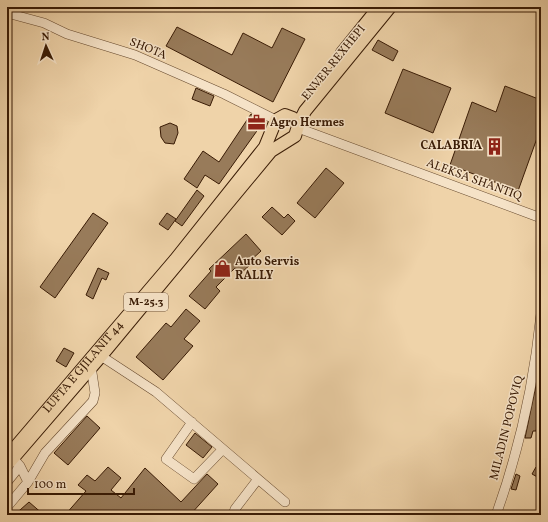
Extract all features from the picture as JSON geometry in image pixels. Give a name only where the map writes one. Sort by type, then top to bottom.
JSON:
[{"type":"main road","name":"ENVER REXHEPI","points":[[278,122],[300,105],[379,7]]},
{"type":"main road","name":"M-25.3","points":[[12,462],[271,151],[293,138],[300,130],[304,111],[390,7]]},
{"type":"main road","points":[[286,141],[279,139],[278,122],[293,118],[300,130]]},
{"type":"main road","name":"LUFTA E GJILANIT 44","points":[[12,462],[265,147],[278,122]]},
{"type":"street","name":"SHOTA","points":[[7,13],[44,23],[67,34],[135,55],[224,94],[278,122]]},
{"type":"street","name":"ALEKSA SHANTIQ","points":[[300,130],[541,218]]},
{"type":"street","name":"MILADIN POPOVIQ","points":[[496,515],[526,408],[539,346],[541,314]]},
{"type":"street","points":[[101,356],[156,392],[285,502]]},
{"type":"street","points":[[7,507],[28,482],[45,453],[93,400],[95,392],[91,366]]},
{"type":"street","points":[[192,422],[166,459],[194,479],[223,449]]},
{"type":"street","points":[[12,462],[28,482]]},
{"type":"street","points":[[7,482],[12,462]]},
{"type":"street","points":[[233,515],[235,509],[258,479]]},
{"type":"building","points":[[177,27],[232,55],[243,33],[272,48],[282,28],[305,39],[273,102],[166,46]]},
{"type":"building","points":[[378,40],[398,51],[393,61],[372,50]]},
{"type":"building","points":[[403,69],[451,88],[433,133],[385,113]]},
{"type":"building","name":"CALABRIA","points":[[505,86],[541,100],[541,127],[518,191],[450,165],[472,102],[496,112]]},
{"type":"building","points":[[196,88],[214,96],[210,106],[192,99]]},
{"type":"building","points":[[251,114],[264,121],[219,184],[205,175],[197,188],[184,179],[203,151],[219,162]]},
{"type":"building","points":[[170,123],[177,126],[178,133],[174,144],[165,143],[161,137],[160,127]]},
{"type":"building","points":[[326,168],[344,183],[315,218],[297,203]]},
{"type":"building","points":[[197,190],[204,196],[182,226],[175,221]]},
{"type":"building","points":[[272,207],[284,218],[288,214],[295,221],[282,235],[262,217]]},
{"type":"building","points":[[93,213],[108,223],[55,298],[40,287]]},
{"type":"building","points":[[167,213],[176,219],[168,230],[159,224]]},
{"type":"building","points":[[246,234],[261,251],[249,262],[251,264],[241,273],[235,268],[216,287],[220,291],[205,309],[189,296],[211,271],[209,269]]},
{"type":"building","points":[[98,268],[109,273],[106,280],[102,278],[93,299],[86,295]]},
{"type":"building","points":[[186,309],[200,321],[184,339],[193,346],[163,380],[136,357],[166,323],[171,327]]},
{"type":"building","points":[[64,348],[74,353],[66,367],[56,361]]},
{"type":"building","points":[[540,366],[541,398],[537,415],[540,416],[536,431],[533,431],[531,438],[525,438]]},
{"type":"building","points":[[87,416],[100,428],[68,465],[54,453]]},
{"type":"building","points":[[195,433],[212,447],[203,458],[186,445]]},
{"type":"building","points":[[108,467],[121,478],[111,490],[121,498],[145,468],[181,502],[207,474],[218,484],[190,515],[65,515],[86,491],[78,485],[87,475],[95,481]]},
{"type":"building","points":[[536,467],[541,470],[541,479],[532,474]]},
{"type":"building","points":[[516,474],[520,476],[516,490],[511,489]]},
{"type":"building","points":[[29,502],[44,515],[12,515],[20,510]]},
{"type":"place","name":"Agro Hermes","points":[[257,123]]},
{"type":"place","name":"CALABRIA","points":[[495,146]]},
{"type":"place","name":"Auto Servis RALLY","points":[[222,269]]}]
